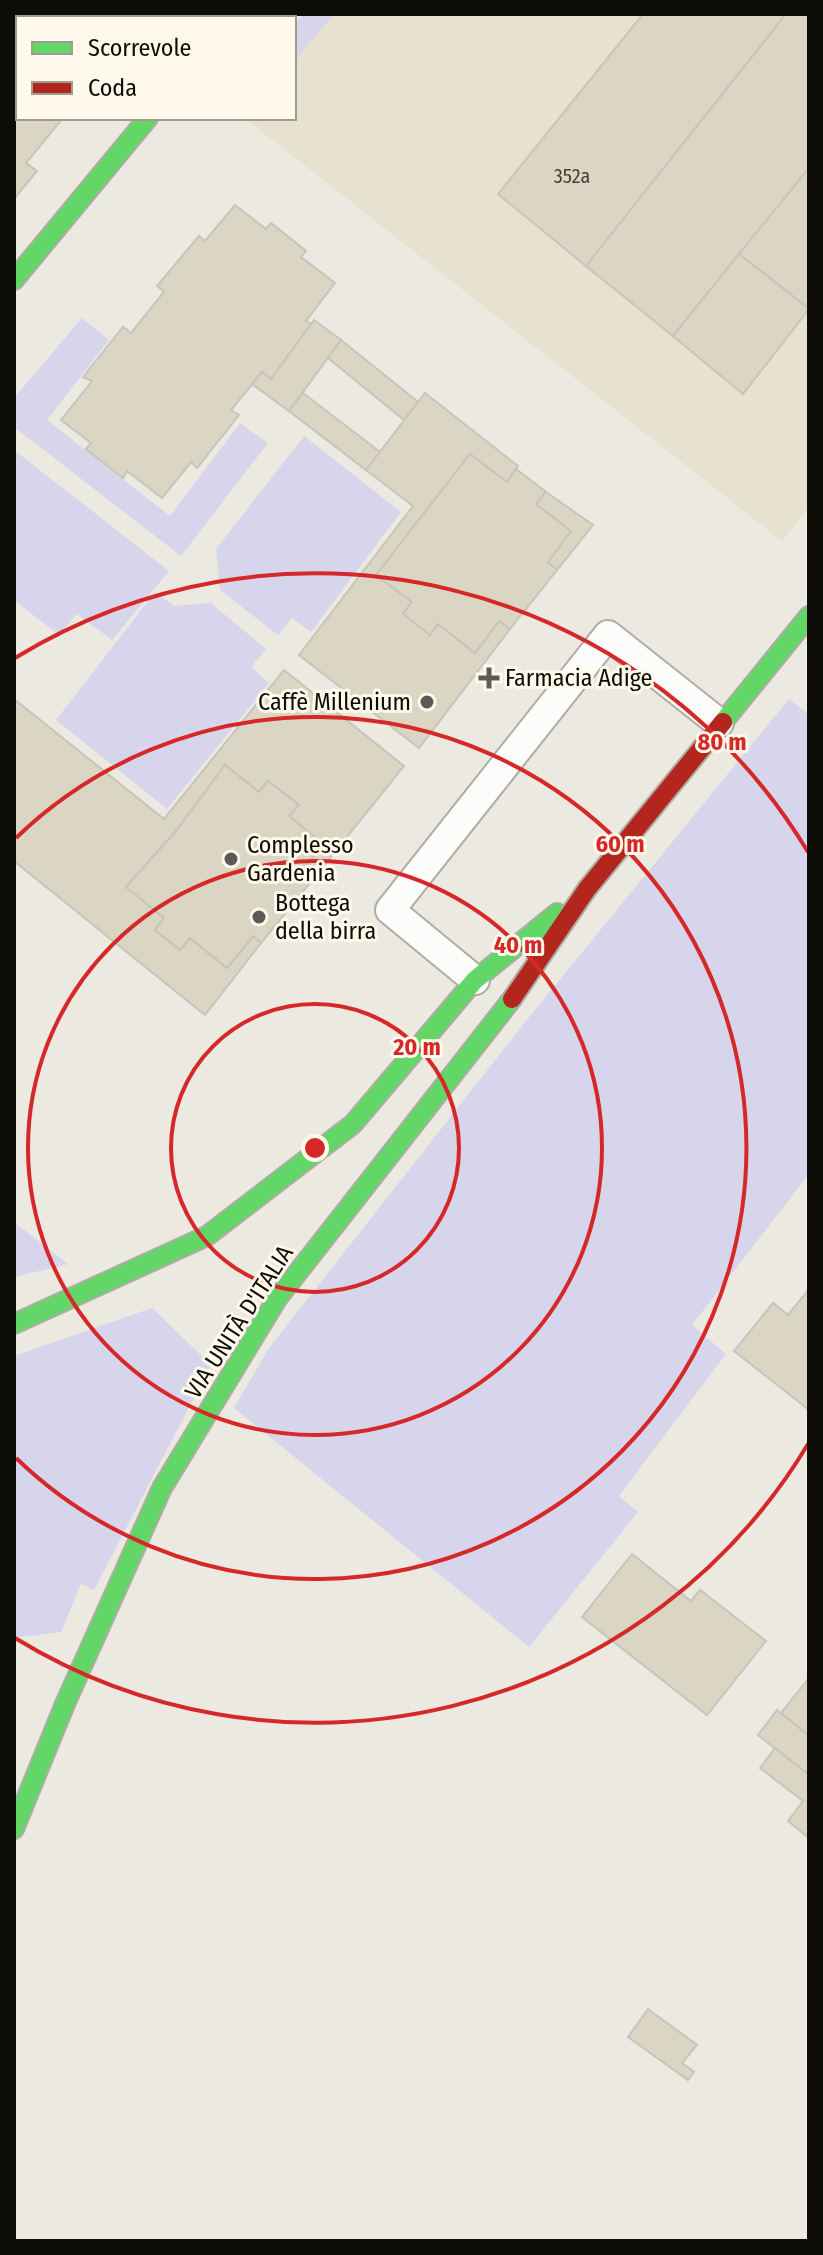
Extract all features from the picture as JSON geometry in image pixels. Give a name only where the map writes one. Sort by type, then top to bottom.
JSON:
[{"type":"main road","points":[[14,280],[146,120]]},
{"type":"main road","name":"VIA UNITÀ D'ITALIA","points":[[14,1829],[84,1661],[162,1488],[277,1299],[534,970],[587,889],[809,616]]},
{"type":"main road","name":"VIA UNITÀ D'ITALIA","points":[[14,1324],[207,1236],[353,1124],[475,980],[587,889]]},
{"type":"lane","points":[[475,980],[390,910],[608,635],[719,723]]},
{"type":"shaded area","points":[[304,14],[334,14],[296,60],[296,23]]},
{"type":"shaded area","points":[[334,14],[809,14],[809,507],[782,541],[247,120],[296,120],[296,60]]},
{"type":"shaded area","points":[[82,318],[109,340],[47,420],[170,516],[240,423],[268,443],[181,556],[14,427],[14,398]]},
{"type":"shaded area","points":[[304,436],[401,512],[311,632],[292,618],[278,635],[220,590],[216,549]]},
{"type":"shaded area","points":[[14,450],[169,571],[112,640],[77,614],[59,635],[14,600]]},
{"type":"shaded area","points":[[155,592],[174,606],[211,603],[266,649],[251,667],[269,683],[167,809],[56,720]]},
{"type":"shaded area","points":[[789,699],[809,715],[809,1174],[692,1325],[726,1354],[619,1496],[638,1512],[529,1647],[234,1408],[269,1348],[526,1021]]},
{"type":"shaded area","points":[[14,1222],[68,1264],[69,1264],[14,1277]]},
{"type":"shaded area","points":[[152,1308],[211,1365],[94,1590],[81,1584],[61,1632],[14,1638],[14,1356]]},
{"type":"building","points":[[643,14],[786,14],[586,266],[498,194]]},
{"type":"building","points":[[786,14],[809,14],[809,168],[673,336],[586,266]]},
{"type":"building","points":[[16,52],[16,120],[61,120],[26,163],[37,171],[14,199]]},
{"type":"building","points":[[809,168],[809,308],[808,308],[739,254]]},
{"type":"building","points":[[235,205],[266,229],[271,223],[306,251],[301,257],[335,283],[306,321],[311,324],[271,379],[262,372],[231,410],[239,415],[197,468],[191,462],[162,498],[127,471],[123,478],[86,449],[91,443],[61,420],[92,381],[83,377],[123,327],[131,333],[164,292],[157,286],[199,236],[205,241]]},
{"type":"building","points":[[739,254],[809,309],[743,394],[673,336]]},
{"type":"building","points":[[314,320],[341,340],[289,411],[252,384],[262,372],[271,379]]},
{"type":"building","points":[[341,340],[418,402],[404,420],[328,358]]},
{"type":"building","points":[[303,393],[380,452],[366,470],[289,411]]},
{"type":"building","points":[[425,393],[518,466],[507,482],[470,454],[376,575],[412,602],[403,614],[430,635],[438,624],[475,653],[499,621],[510,629],[419,748],[299,655],[413,506],[366,470]]},
{"type":"building","points":[[470,454],[507,482],[516,469],[546,492],[536,504],[571,531],[548,562],[557,570],[510,629],[499,621],[475,653],[438,624],[430,635],[403,614],[412,602],[376,575]]},
{"type":"building","points":[[546,492],[593,525],[557,570],[548,562],[571,531],[536,504]]},
{"type":"building","points":[[284,670],[404,766],[310,883],[299,874],[323,844],[289,816],[299,805],[268,781],[259,792],[225,765],[176,831],[126,887],[164,918],[155,930],[180,950],[190,938],[227,968],[253,936],[261,943],[205,1015],[14,861],[14,699],[164,819]]},
{"type":"building","name":"Complesso Gardenia","points":[[225,765],[259,792],[268,781],[299,805],[289,816],[323,844],[299,874],[310,883],[261,943],[253,936],[227,968],[190,938],[180,950],[155,930],[164,918],[126,887],[176,831]]},
{"type":"building","points":[[809,1289],[809,1410],[734,1351],[773,1303],[788,1315]]},
{"type":"building","points":[[632,1554],[691,1601],[700,1590],[766,1641],[707,1715],[582,1617]]},
{"type":"building","points":[[809,1678],[809,1736],[781,1713]]},
{"type":"building","points":[[777,1710],[809,1736],[809,1775],[758,1735]]},
{"type":"building","points":[[775,1748],[809,1775],[809,1838],[788,1821],[803,1801],[760,1768]]},
{"type":"building","points":[[648,2009],[697,2045],[682,2063],[694,2072],[688,2080],[628,2037]]},
{"type":"traffic: fast","points":[[14,280],[146,120]]},
{"type":"traffic: fast","points":[[723,722],[809,616]]},
{"type":"traffic: fast","points":[[14,1324],[207,1236],[353,1124],[475,980],[557,913]]},
{"type":"traffic: fast","points":[[14,1829],[65,1704],[162,1488],[277,1299],[512,999]]},
{"type":"traffic: jam","points":[[512,999],[587,889],[723,722]]},
{"type":"place","name":"Farmacia Adige","points":[[489,678]]},
{"type":"place","name":"Caffè Millenium","points":[[427,702]]},
{"type":"place","name":"Complesso Gardenia","points":[[231,859]]},
{"type":"place","name":"Bottega della birra","points":[[259,917]]}]
